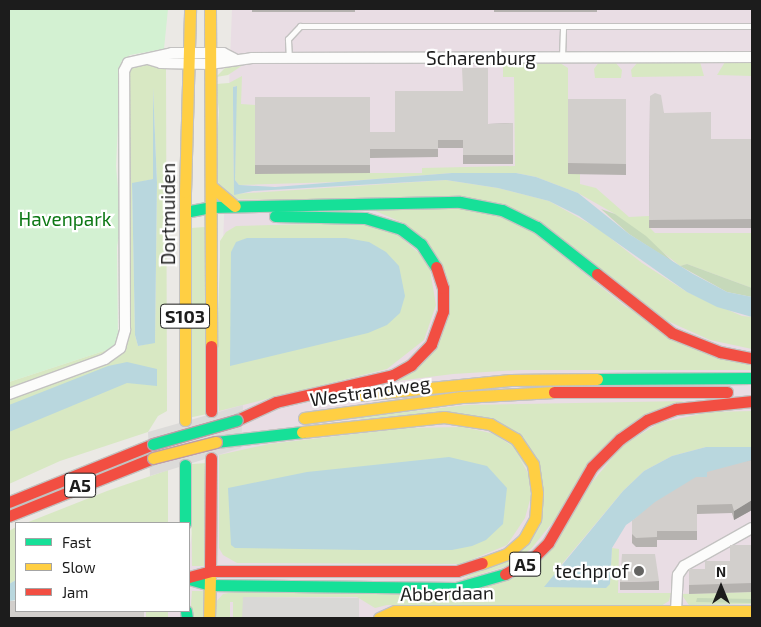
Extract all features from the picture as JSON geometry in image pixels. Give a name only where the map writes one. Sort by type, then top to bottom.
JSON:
[{"type":"main road","name":"Dortmuiden","points":[[185,420],[185,212],[190,9]]},
{"type":"main road","name":"S103","points":[[210,9],[211,411]]},
{"type":"main road","points":[[211,186],[235,206]]},
{"type":"main road","points":[[185,212],[211,212],[235,206],[420,200],[460,202],[502,210],[537,227],[672,333],[720,352],[752,358]]},
{"type":"main road","name":"A5","points":[[211,212],[342,216],[381,221],[421,244],[434,262],[443,288],[438,332],[423,355],[411,365],[373,382],[276,402],[237,420]]},
{"type":"main road","name":"Westrandweg","points":[[9,502],[98,464],[153,444],[237,420],[357,395],[446,384],[550,379],[752,378]]},
{"type":"main road","name":"Westrandweg","points":[[9,516],[153,458],[350,410],[462,397],[560,392],[752,392]]},
{"type":"main road","name":"A5","points":[[190,578],[210,585],[456,588],[483,582],[514,571],[533,558],[548,543],[592,467],[620,439],[647,420],[676,409],[752,401]]},
{"type":"main road","name":"A5","points":[[190,578],[210,571],[457,571],[507,554],[524,539],[535,519],[537,506],[533,464],[516,440],[490,424],[444,416],[423,417],[237,438]]},
{"type":"main road","points":[[209,618],[211,458]]},
{"type":"main road","points":[[185,466],[185,522]]},
{"type":"main road","name":"Abberdaan","points":[[381,616],[395,610],[555,614],[752,611]]},
{"type":"street","name":"Scharenburg","points":[[9,394],[105,359],[120,348],[125,330],[124,71],[128,63],[164,54],[189,59],[752,57]]},
{"type":"street","points":[[676,611],[678,575],[684,566],[752,528]]},
{"type":"lane","points":[[288,59],[288,39],[300,26],[752,26]]},
{"type":"lane","points":[[562,58],[563,26]]},
{"type":"shaded area","points":[[232,9],[752,9],[752,618],[9,618],[15,612],[190,612],[190,545],[217,400]]},
{"type":"shaded area","points":[[242,597],[359,598],[359,618],[242,618]]},
{"type":"green space","name":"Havenpark","points":[[9,9],[168,9],[164,49],[130,55],[121,62],[116,166],[121,222],[117,247],[118,338],[113,348],[9,382]]},
{"type":"green space","points":[[599,62],[615,62],[622,70],[621,78],[595,78],[594,69]]},
{"type":"green space","points":[[700,62],[704,76],[632,77],[631,70],[637,63]]},
{"type":"green space","points":[[725,62],[752,62],[752,76],[717,75]]},
{"type":"green space","points":[[246,63],[228,75],[216,77],[226,67]]},
{"type":"green space","points":[[508,63],[560,63],[568,68],[568,174],[580,174],[580,184],[596,188],[629,217],[649,216],[650,228],[655,233],[752,233],[752,288],[687,264],[680,266],[615,214],[578,193],[536,177],[516,173],[452,173],[337,182],[239,185],[235,180],[236,86],[233,87],[234,194],[446,180],[498,188],[549,201],[599,229],[642,263],[687,292],[742,316],[752,317],[752,349],[710,340],[652,314],[501,204],[231,199],[220,190],[215,169],[219,112],[216,84],[229,83],[242,76],[241,104],[255,105],[255,173],[422,173],[422,168],[515,166],[514,77],[503,77],[503,67]]},
{"type":"green space","points":[[143,64],[166,66],[167,411],[158,416],[148,432],[60,461],[9,484],[9,397],[118,356],[126,346],[129,73],[131,67]],"holes":[[[153,87],[157,183],[155,342],[138,346],[135,335],[132,184],[153,179]]]},
{"type":"green space","points":[[468,206],[523,224],[626,307],[752,360],[752,370],[519,370],[453,374],[381,383],[418,366],[447,295],[406,224],[373,210]]},
{"type":"green space","points":[[601,209],[615,214],[646,236],[674,263],[629,234]]},
{"type":"green space","points":[[349,223],[377,226],[398,235],[420,254],[430,270],[436,305],[424,340],[387,369],[219,411],[216,371],[220,241],[226,232],[236,226]]},
{"type":"green space","points":[[205,227],[207,414],[188,418],[191,228]]},
{"type":"green space","points":[[687,264],[752,288],[752,297],[727,292],[680,266]]},
{"type":"green space","points":[[113,348],[104,355],[9,391],[9,382]]},
{"type":"green space","points":[[684,401],[632,424],[531,549],[507,566],[461,580],[521,547],[542,489],[490,418],[344,419],[467,405]]},
{"type":"green space","points":[[752,411],[752,448],[706,447],[672,456],[644,471],[623,491],[556,571],[610,584],[612,548],[619,549],[618,593],[671,593],[669,601],[661,606],[387,605],[375,608],[357,597],[243,597],[242,618],[233,618],[233,602],[230,602],[230,618],[212,618],[215,603],[223,594],[234,592],[512,579],[622,446],[659,423],[709,412]]},
{"type":"green space","points":[[463,427],[495,434],[513,447],[528,473],[531,496],[525,518],[507,545],[461,564],[237,563],[223,555],[219,548],[219,455],[269,444],[406,428]]},
{"type":"green space","points":[[208,463],[207,566],[192,566],[191,464]]},
{"type":"green space","points":[[168,470],[168,522],[29,522],[107,491]]},
{"type":"green space","points":[[15,528],[15,581],[9,584],[9,531]]},
{"type":"green space","points":[[192,591],[204,591],[206,618],[190,618]]},
{"type":"green space","points":[[752,592],[752,604],[689,605],[681,594]]},
{"type":"green space","points":[[697,598],[752,599],[752,603],[696,602]]},
{"type":"green space","points":[[146,612],[168,612],[168,618],[146,618]]},
{"type":"water","points":[[237,86],[235,180],[239,185],[275,187],[452,173],[516,173],[536,177],[578,193],[629,234],[693,274],[727,292],[752,297],[752,317],[717,307],[687,292],[579,216],[549,201],[498,188],[446,180],[253,191],[234,195],[233,87]]},
{"type":"water","points":[[153,87],[157,183],[155,343],[138,346],[135,335],[132,183],[153,179]]},
{"type":"water","points":[[247,238],[346,238],[369,242],[386,252],[399,266],[405,296],[400,313],[387,325],[368,333],[230,366],[231,252],[236,242]]},
{"type":"water","points":[[127,362],[157,369],[157,386],[127,383],[9,432],[9,405],[108,366]]},
{"type":"water","points":[[706,447],[752,447],[752,466],[677,490],[626,525],[612,548],[610,584],[606,588],[544,587],[623,491],[644,471],[672,456]]},
{"type":"water","points":[[449,457],[487,466],[507,488],[503,524],[486,540],[472,546],[452,550],[362,550],[235,548],[231,545],[228,488],[307,472]]},
{"type":"water","points":[[15,581],[15,600],[9,601],[9,584]]},
{"type":"pier","points":[[243,405],[241,448],[150,476],[148,432]]},
{"type":"building","points":[[462,68],[488,68],[488,124],[513,123],[513,155],[463,155],[463,140],[438,140],[438,149],[370,149],[370,165],[255,165],[255,97],[370,97],[370,132],[395,132],[395,91],[463,91]]},
{"type":"building","points":[[655,93],[661,95],[664,113],[711,112],[711,139],[752,139],[752,219],[649,220],[650,96]]},
{"type":"building","points":[[568,99],[626,99],[626,164],[568,163]]},
{"type":"building","points":[[752,460],[752,500],[734,511],[732,504],[697,505],[697,531],[657,531],[657,537],[636,538],[632,534],[632,521],[655,502],[696,477],[707,477],[707,472]]},
{"type":"building","points":[[730,545],[752,545],[752,583],[689,585],[689,569],[705,569],[705,561],[730,561]]},
{"type":"building","name":"techprof","points":[[622,554],[655,554],[659,581],[620,582]]},
{"type":"building","points":[[9,601],[15,601],[15,612],[144,612],[144,618],[9,618]]},
{"type":"traffic: fast","points":[[185,212],[211,207],[460,202],[502,210],[537,227],[597,274]]},
{"type":"traffic: fast","points":[[275,216],[365,218],[401,229],[421,244],[436,267]]},
{"type":"traffic: fast","points":[[597,379],[752,378]]},
{"type":"traffic: fast","points":[[153,444],[237,420]]},
{"type":"traffic: fast","points":[[216,442],[302,432]]},
{"type":"traffic: fast","points":[[185,465],[185,522]]},
{"type":"traffic: fast","points":[[190,579],[210,585],[456,588],[505,574]]},
{"type":"traffic: fast","points":[[186,612],[187,618]]},
{"type":"traffic: slow","points":[[185,420],[185,192],[190,9]]},
{"type":"traffic: slow","points":[[210,9],[211,346]]},
{"type":"traffic: slow","points":[[211,186],[235,206]]},
{"type":"traffic: slow","points":[[359,395],[510,380],[597,379]]},
{"type":"traffic: slow","points":[[304,418],[462,397],[554,392]]},
{"type":"traffic: slow","points":[[302,432],[444,417],[490,424],[516,439],[533,464],[537,493],[535,519],[524,539],[507,554],[482,563]]},
{"type":"traffic: slow","points":[[153,458],[216,442]]},
{"type":"traffic: slow","points":[[209,618],[210,577]]},
{"type":"traffic: slow","points":[[379,618],[395,611],[752,611]]},
{"type":"traffic: jam","points":[[237,420],[276,402],[393,375],[411,365],[431,344],[443,311],[443,288],[436,267]]},
{"type":"traffic: jam","points":[[597,274],[672,333],[720,352],[752,358]]},
{"type":"traffic: jam","points":[[211,346],[211,411]]},
{"type":"traffic: jam","points":[[554,392],[727,392]]},
{"type":"traffic: jam","points":[[505,574],[533,558],[548,543],[592,467],[620,439],[647,420],[676,409],[752,401]]},
{"type":"traffic: jam","points":[[9,502],[153,444]]},
{"type":"traffic: jam","points":[[9,516],[153,458]]},
{"type":"traffic: jam","points":[[210,571],[211,458]]},
{"type":"traffic: jam","points":[[190,577],[212,571],[457,571],[482,563]]},
{"type":"place","name":"techprof","points":[[639,571]]}]
